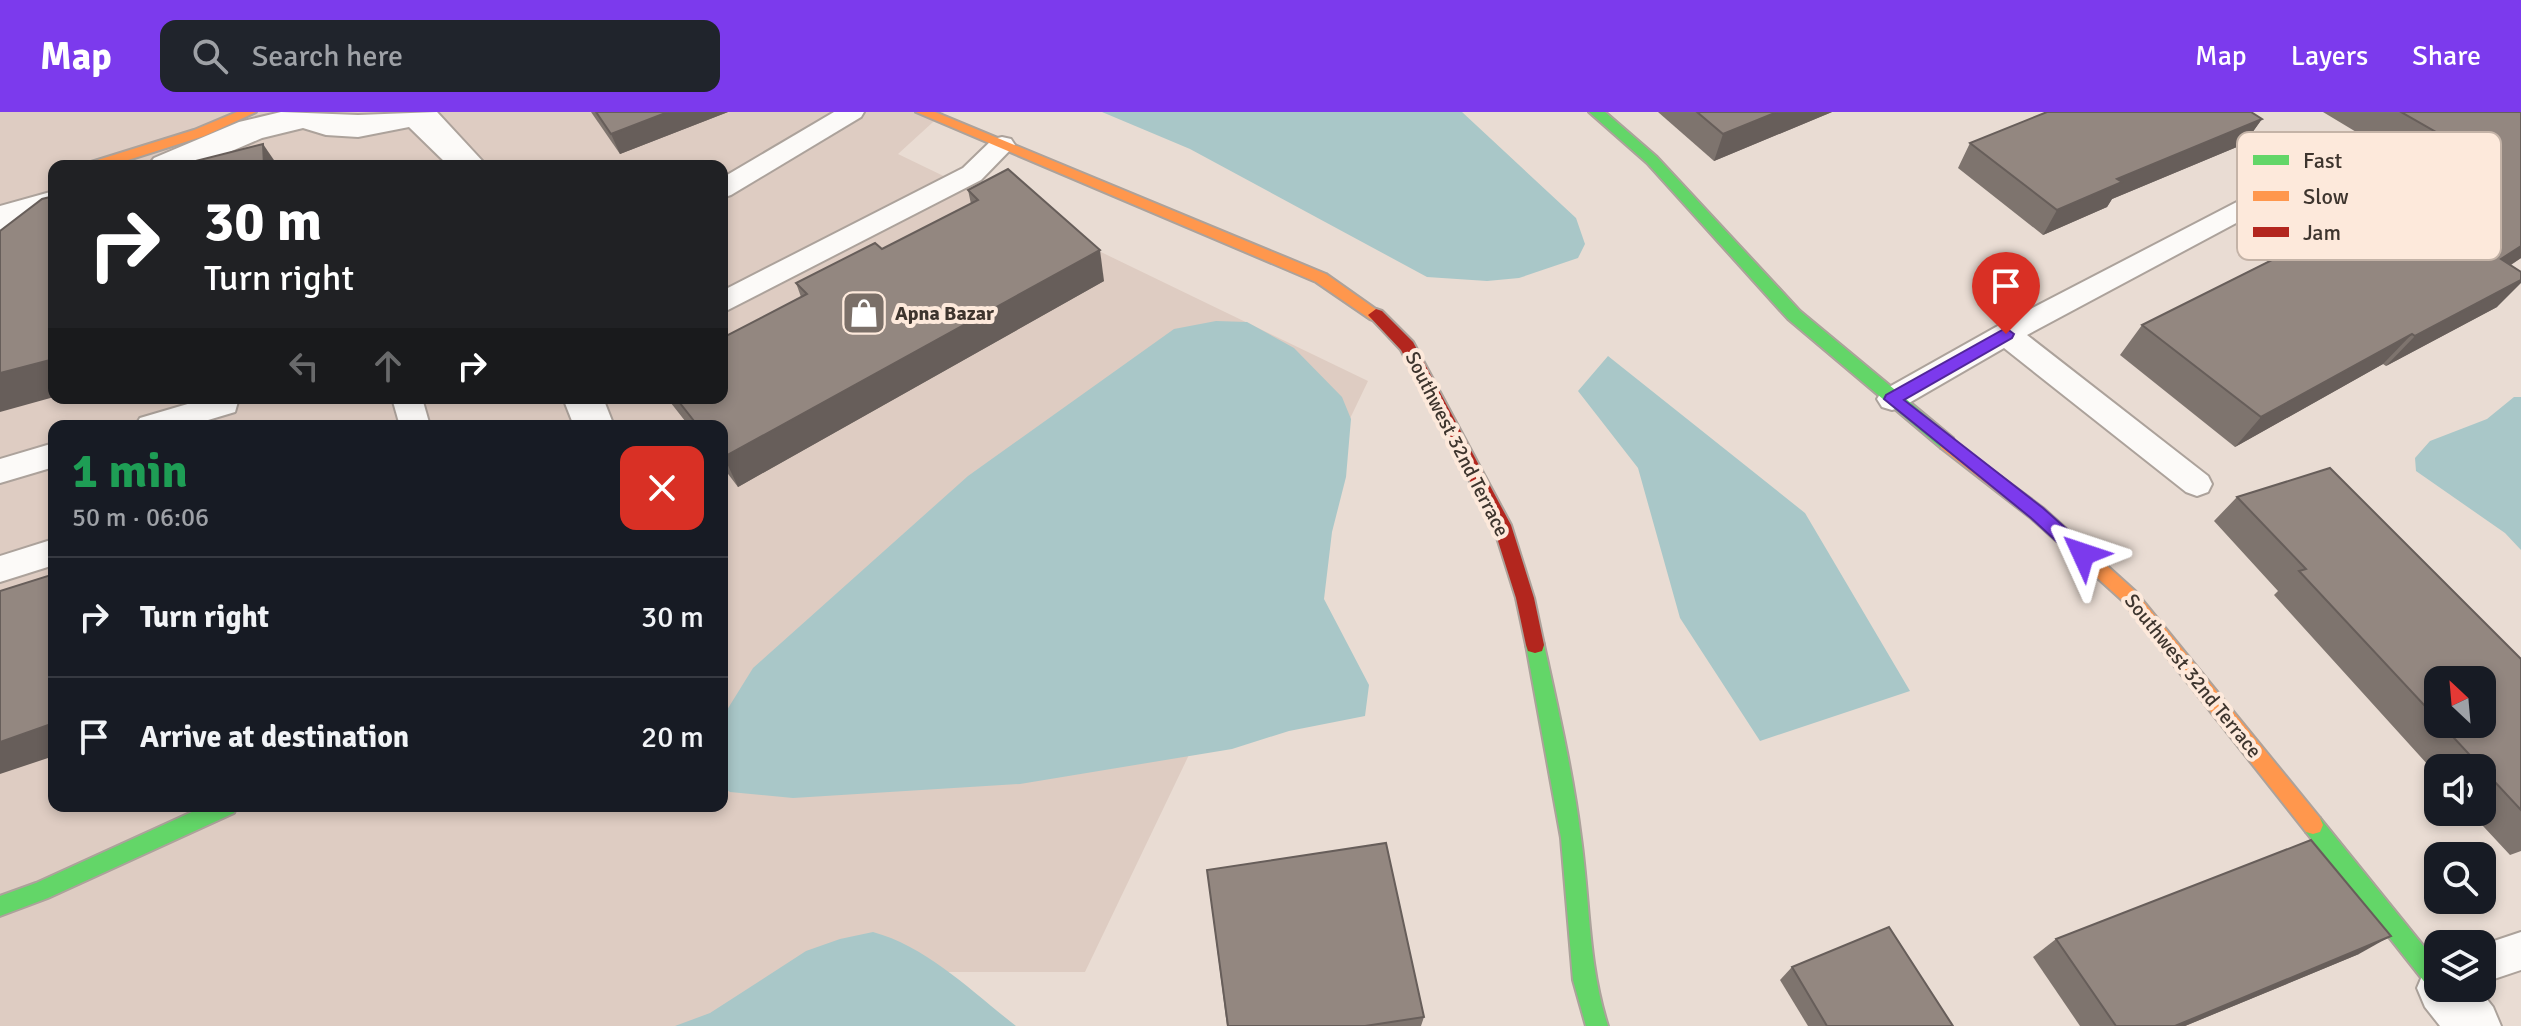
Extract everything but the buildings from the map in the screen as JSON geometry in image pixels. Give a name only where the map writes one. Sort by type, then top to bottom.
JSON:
[{"type":"street","points":[[112,160],[199,133],[249,112]]},
{"type":"street","name":"Southwest 32nd Terrace","points":[[923,112],[1321,278],[1380,318],[1407,346],[1502,525],[1525,598],[1549,709],[1571,840],[1576,925],[1597,1026]]},
{"type":"street","name":"Southwest 32nd Terrace","points":[[1596,112],[1652,160],[1794,315],[1892,399],[2037,513],[2129,596],[2424,962]]},
{"type":"street","points":[[180,160],[251,130],[301,114],[348,126],[382,123],[418,113],[463,160]]},
{"type":"street","points":[[0,190],[48,178]]},
{"type":"street","points":[[0,218],[48,205]]},
{"type":"street","points":[[14,905],[214,812]]},
{"type":"street","name":"Southwest 32nd Terrace","points":[[2455,1002],[2474,1026]]},
{"type":"lane","points":[[728,185],[852,112]]},
{"type":"lane","points":[[728,300],[972,174],[1002,145]]},
{"type":"lane","points":[[1892,399],[2006,334],[2237,211]]},
{"type":"lane","points":[[2006,334],[2197,484]]},
{"type":"lane","points":[[176,420],[225,409]]},
{"type":"lane","points":[[0,471],[48,457]]},
{"type":"lane","points":[[0,569],[48,554]]},
{"type":"lane","points":[[2496,959],[2521,951]]},
{"type":"shaded area","points":[[0,112],[944,112],[898,154],[1368,381],[1085,972],[870,972],[870,1026],[0,1026]]},
{"type":"water","points":[[1102,112],[1462,112],[1576,218],[1585,244],[1578,258],[1519,278],[1487,281],[1427,277],[1190,149]]},
{"type":"water","points":[[1216,321],[1247,322],[1294,348],[1342,397],[1351,419],[1346,477],[1332,532],[1324,599],[1369,685],[1365,716],[1289,731],[1232,749],[1020,784],[793,798],[728,791],[728,708],[753,668],[968,476],[1174,329]]},
{"type":"water","points":[[1608,356],[1805,513],[1910,691],[1760,741],[1680,618],[1638,468],[1578,391]]},
{"type":"water","points":[[2514,397],[2521,397],[2521,550],[2505,533],[2416,471],[2415,458],[2430,441],[2487,419]]},
{"type":"water","points":[[873,932],[931,959],[1016,1026],[675,1026],[710,1013],[806,951]]},
{"type":"traffic: fast","points":[[1596,112],[1652,160],[1794,315],[1947,443]]},
{"type":"traffic: fast","points":[[1535,645],[1571,838],[1584,980],[1597,1026]]},
{"type":"traffic: fast","points":[[0,906],[41,891],[214,812]]},
{"type":"traffic: fast","points":[[2313,825],[2424,964]]},
{"type":"traffic: slow","points":[[112,160],[199,133],[249,112]]},
{"type":"traffic: slow","points":[[923,112],[1321,278],[1376,315]]},
{"type":"traffic: slow","points":[[1947,443],[2037,513],[2129,596],[2313,825]]},
{"type":"traffic: jam","points":[[1376,315],[1407,346],[1502,525],[1525,598],[1535,645]]},
{"type":"place","name":"Apna Bazar","points":[[864,313]]},
{"type":"route","points":[[2006,334],[1892,399],[2037,513],[2083,554]]}]
